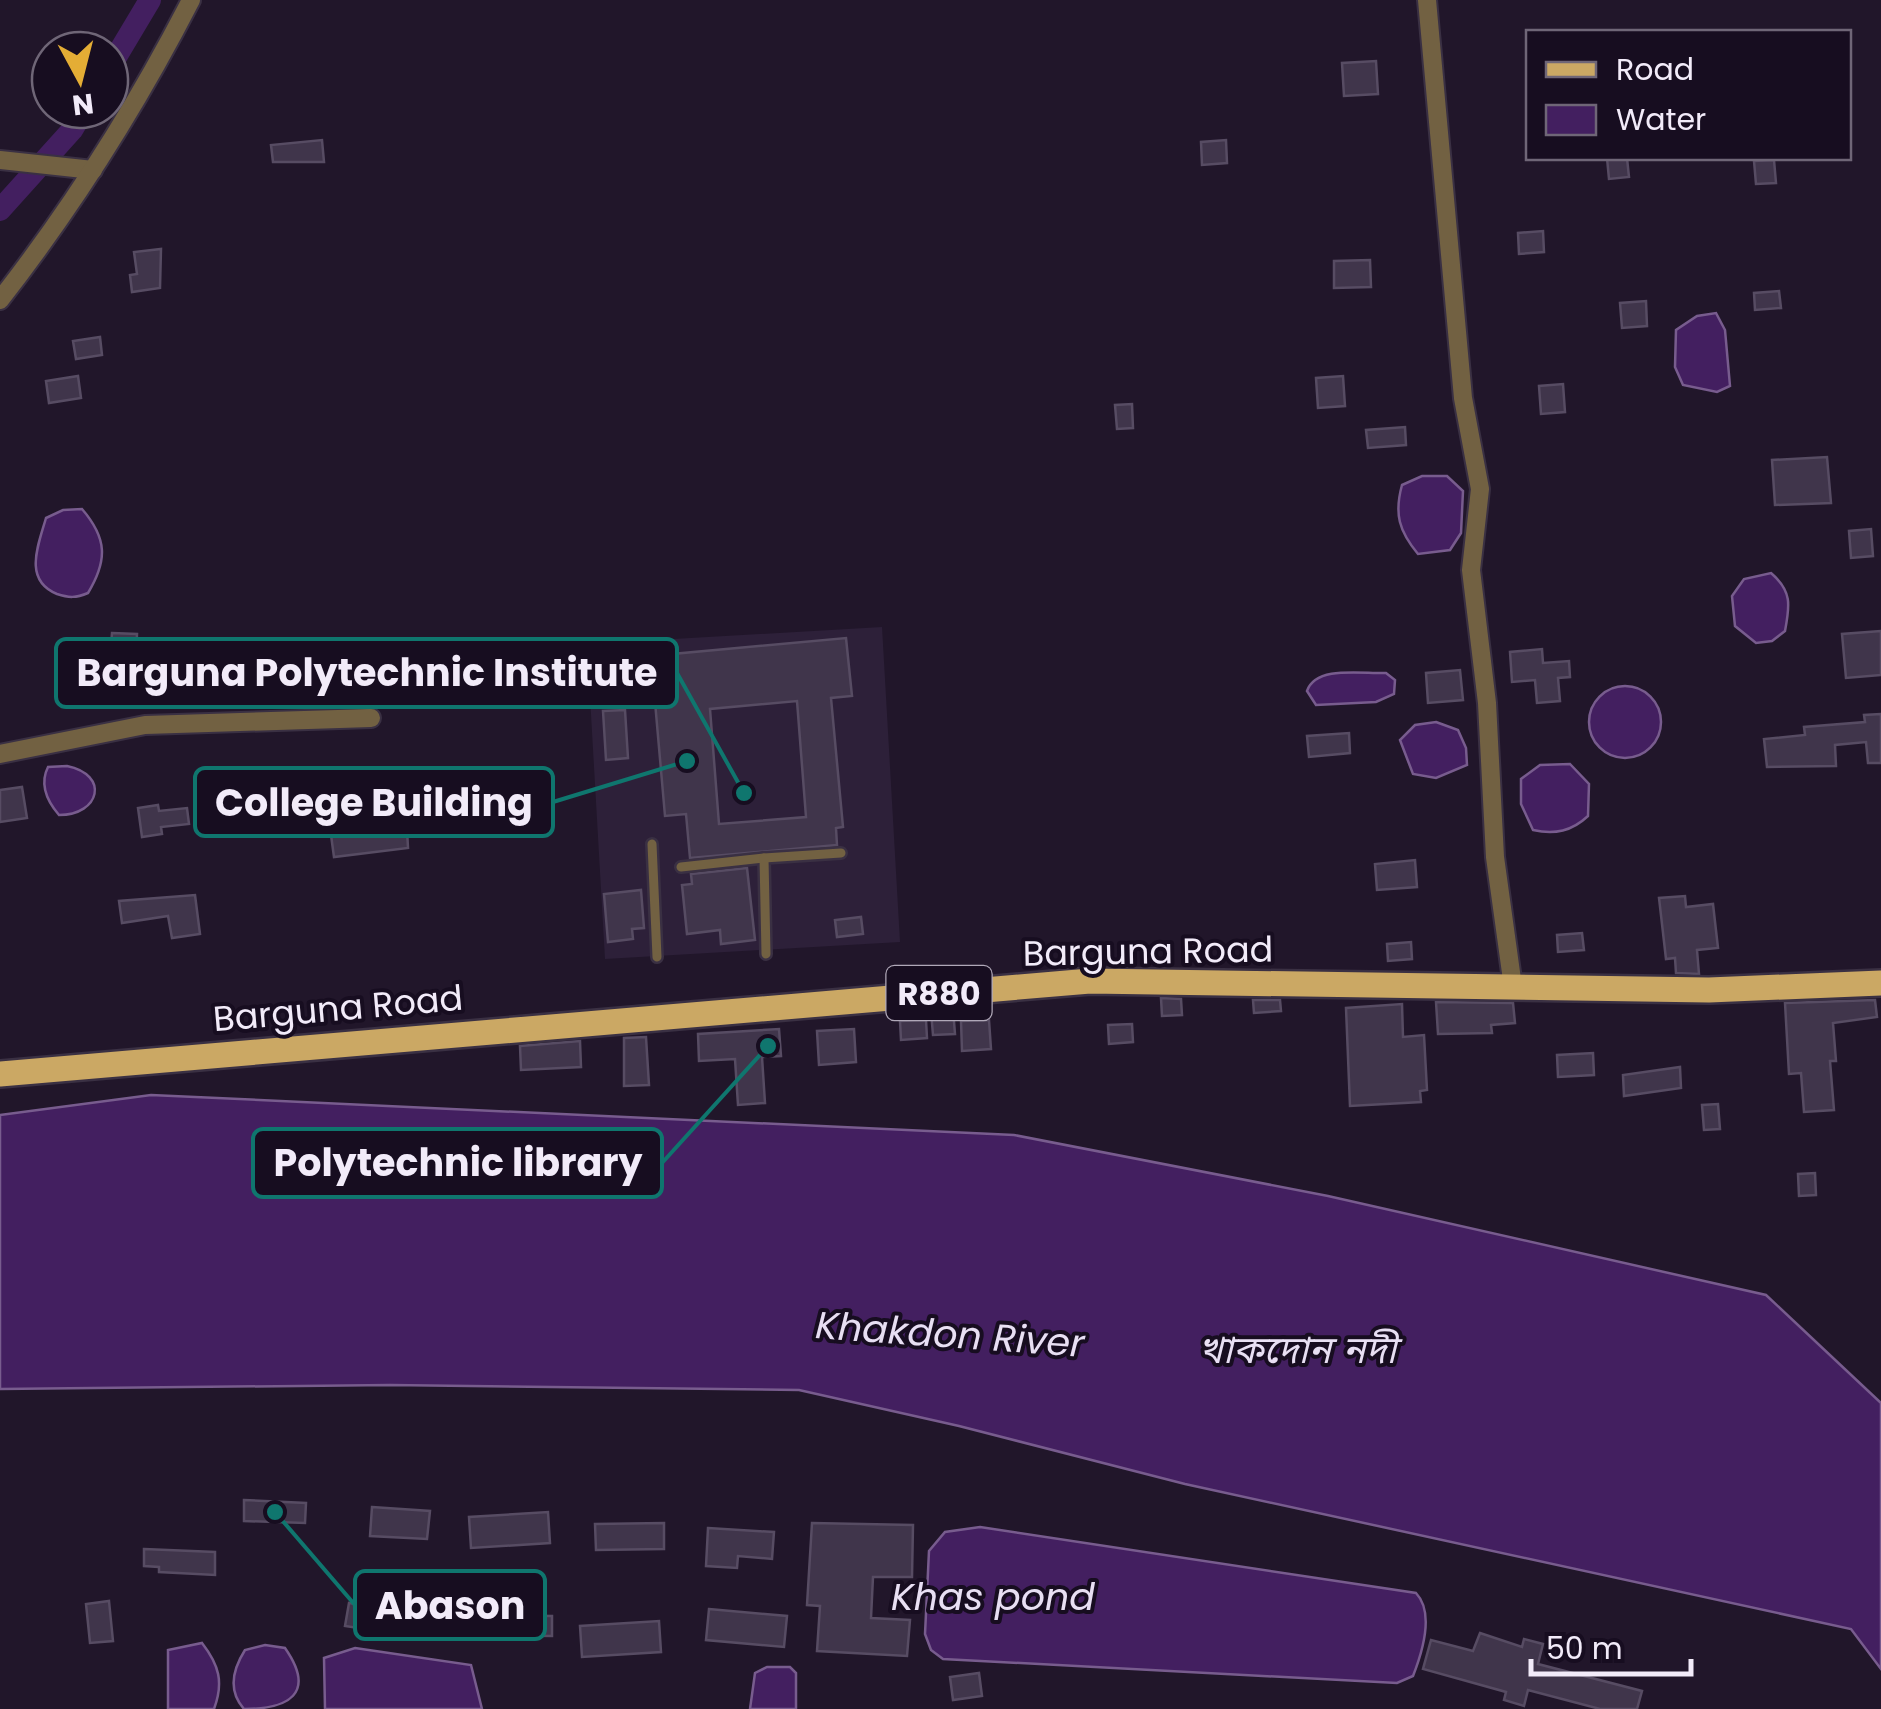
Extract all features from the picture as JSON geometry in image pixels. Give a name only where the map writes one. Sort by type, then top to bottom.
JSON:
[{"type":"main road","name":"Barguna Road","points":[[0,1074],[1090,981],[1709,990],[1881,983]]},
{"type":"street","points":[[0,300],[137,105],[190,0]]},
{"type":"street","points":[[1428,0],[1464,398],[1480,489],[1470,570],[1487,703],[1495,857],[1513,987]]},
{"type":"street","points":[[0,160],[93,170]]},
{"type":"street","points":[[0,754],[145,726],[372,718]]},
{"type":"lane","points":[[652,844],[657,957]]},
{"type":"lane","points":[[681,867],[841,853]]},
{"type":"lane","points":[[764,858],[766,954]]},
{"type":"shaded area","points":[[882,627],[900,942],[605,959],[587,644]]},
{"type":"water","points":[[1716,313],[1725,330],[1730,386],[1717,392],[1683,385],[1675,367],[1676,330],[1697,316]]},
{"type":"water","points":[[1422,476],[1447,476],[1463,491],[1461,533],[1450,550],[1418,554],[1402,530],[1398,505],[1402,485]]},
{"type":"water","points":[[82,509],[100,540],[101,560],[88,593],[65,596],[46,588],[40,580],[36,571],[37,551],[46,518],[63,510]]},
{"type":"water","points":[[1771,573],[1788,599],[1785,631],[1772,641],[1756,643],[1735,626],[1732,596],[1744,579]]},
{"type":"water","points":[[1386,673],[1395,680],[1394,694],[1376,702],[1316,705],[1307,691],[1320,677],[1330,674]]},
{"type":"water","points":[[1625,686],[1639,688],[1651,696],[1659,708],[1659,736],[1651,748],[1639,756],[1625,758],[1611,756],[1599,748],[1591,736],[1589,722],[1591,708],[1599,696],[1611,688]]},
{"type":"water","points":[[1436,722],[1458,730],[1466,748],[1467,765],[1436,778],[1413,774],[1400,740],[1415,725]]},
{"type":"water","points":[[1570,764],[1589,784],[1588,816],[1563,830],[1533,830],[1521,804],[1521,779],[1540,765]]},
{"type":"water","points":[[67,766],[90,777],[95,794],[84,809],[59,815],[48,798],[44,780],[48,767]]},
{"type":"water","name":"খাকদোন নদী","points":[[151,1095],[1014,1135],[1328,1196],[1766,1295],[1881,1403],[1881,1669],[1851,1629],[1185,1484],[799,1390],[390,1385],[0,1389],[0,1115]]},
{"type":"water","name":"Khas pond","points":[[980,1527],[1416,1593],[1422,1601],[1426,1622],[1420,1656],[1413,1676],[1397,1683],[943,1659],[931,1650],[925,1634],[929,1551],[945,1532]]},
{"type":"water","points":[[202,1643],[218,1674],[214,1709],[168,1709],[168,1650]]},
{"type":"water","points":[[265,1645],[285,1648],[294,1664],[298,1688],[285,1702],[244,1709],[235,1694],[237,1665],[245,1650]]},
{"type":"water","points":[[355,1648],[471,1665],[482,1709],[325,1709],[324,1658]]},
{"type":"water","points":[[767,1667],[790,1667],[796,1673],[796,1709],[750,1709],[755,1673]]},
{"type":"building","points":[[1376,61],[1378,94],[1344,96],[1342,63]]},
{"type":"building","points":[[322,140],[324,162],[273,162],[271,145]]},
{"type":"building","points":[[1226,140],[1227,163],[1202,165],[1201,142]]},
{"type":"building","points":[[1607,160],[1627,160],[1629,177],[1609,179]]},
{"type":"building","points":[[1774,160],[1776,183],[1756,184],[1754,161]]},
{"type":"building","points":[[1543,231],[1544,252],[1519,254],[1518,233]]},
{"type":"building","points":[[161,249],[160,288],[132,292],[130,275],[137,274],[134,252]]},
{"type":"building","points":[[1370,260],[1371,287],[1334,288],[1334,261]]},
{"type":"building","points":[[1779,291],[1781,308],[1755,310],[1754,293]]},
{"type":"building","points":[[1646,301],[1647,326],[1622,328],[1620,303]]},
{"type":"building","points":[[100,337],[102,355],[76,359],[73,341]]},
{"type":"building","points":[[78,376],[81,398],[49,403],[46,381]]},
{"type":"building","points":[[1343,376],[1345,406],[1318,408],[1316,378]]},
{"type":"building","points":[[1563,384],[1565,412],[1541,414],[1539,386]]},
{"type":"building","points":[[1132,404],[1133,428],[1117,429],[1115,405]]},
{"type":"building","points":[[1405,427],[1406,445],[1368,448],[1366,430]]},
{"type":"building","points":[[1827,457],[1831,503],[1775,505],[1772,460]]},
{"type":"building","points":[[1871,529],[1873,556],[1851,558],[1849,531]]},
{"type":"building","points":[[1881,631],[1881,675],[1846,678],[1842,634]]},
{"type":"building","points":[[112,633],[137,634],[136,656],[172,651],[176,677],[157,680],[156,672],[103,669],[102,661],[110,660]]},
{"type":"building","points":[[846,638],[852,696],[831,698],[843,827],[836,828],[837,845],[690,858],[686,814],[665,816],[651,656]],"holes":[[[797,701],[806,817],[719,824],[710,709]]]},
{"type":"building","points":[[1542,649],[1543,663],[1569,661],[1570,677],[1558,678],[1560,701],[1537,703],[1535,680],[1512,682],[1510,652]]},
{"type":"building","points":[[1460,670],[1463,700],[1428,703],[1426,673]]},
{"type":"building","points":[[625,710],[628,758],[606,760],[603,711]]},
{"type":"building","points":[[1881,714],[1881,763],[1868,763],[1866,742],[1835,745],[1836,766],[1767,767],[1764,739],[1805,735],[1804,727],[1865,722],[1864,715]]},
{"type":"building","points":[[1349,733],[1350,753],[1309,757],[1307,736]]},
{"type":"building","points":[[22,787],[27,818],[0,822],[0,790]]},
{"type":"building","points":[[158,805],[159,811],[187,808],[189,824],[161,827],[162,834],[142,837],[138,808]]},
{"type":"building","points":[[406,810],[408,848],[334,857],[331,835],[392,827],[390,813]]},
{"type":"building","points":[[1415,860],[1417,887],[1377,890],[1375,864]]},
{"type":"building","points":[[747,868],[755,940],[721,944],[720,930],[687,934],[682,885],[692,884],[691,874]]},
{"type":"building","points":[[641,890],[644,928],[632,929],[633,939],[608,942],[604,894]]},
{"type":"building","points":[[195,895],[200,934],[172,938],[168,916],[122,923],[119,901]]},
{"type":"building","points":[[1685,896],[1686,907],[1713,904],[1718,948],[1697,950],[1699,974],[1676,973],[1675,958],[1666,959],[1659,898]]},
{"type":"building","points":[[861,917],[863,934],[837,937],[835,920]]},
{"type":"building","points":[[1582,933],[1584,950],[1558,952],[1557,935]]},
{"type":"building","points":[[1411,942],[1412,959],[1388,961],[1387,944]]},
{"type":"building","points":[[1161,998],[1181,999],[1182,1015],[1162,1016]]},
{"type":"building","points":[[1253,1000],[1280,1000],[1281,1011],[1254,1013]]},
{"type":"building","points":[[1875,1000],[1877,1017],[1833,1023],[1836,1061],[1830,1061],[1834,1110],[1804,1112],[1801,1073],[1789,1074],[1785,1003]]},
{"type":"building","points":[[1436,1002],[1513,1003],[1515,1023],[1491,1025],[1492,1033],[1438,1034]]},
{"type":"building","points":[[1402,1004],[1403,1037],[1424,1035],[1427,1090],[1420,1091],[1421,1102],[1350,1106],[1346,1008]]},
{"type":"building","points":[[953,1009],[955,1034],[933,1035],[931,1011]]},
{"type":"building","points":[[926,1020],[927,1038],[901,1040],[900,1021]]},
{"type":"building","points":[[989,1020],[991,1049],[962,1051],[961,1021]]},
{"type":"building","points":[[1132,1024],[1133,1042],[1109,1044],[1108,1025]]},
{"type":"building","points":[[779,1029],[781,1056],[762,1057],[765,1103],[738,1105],[735,1059],[699,1061],[698,1034]]},
{"type":"building","points":[[854,1029],[856,1062],[819,1065],[817,1031]]},
{"type":"building","points":[[646,1037],[649,1085],[624,1086],[624,1038]]},
{"type":"building","points":[[580,1041],[581,1067],[521,1070],[520,1046]]},
{"type":"building","points":[[1593,1053],[1594,1075],[1558,1077],[1557,1055]]},
{"type":"building","points":[[1680,1067],[1681,1088],[1624,1096],[1623,1075]]},
{"type":"building","points":[[1718,1104],[1720,1129],[1704,1130],[1702,1105]]},
{"type":"building","points":[[1815,1173],[1816,1195],[1799,1196],[1798,1174]]},
{"type":"building","points":[[244,1500],[306,1503],[305,1523],[244,1521]]},
{"type":"building","points":[[372,1507],[430,1511],[427,1539],[370,1536]]},
{"type":"building","points":[[548,1512],[550,1543],[471,1548],[469,1517]]},
{"type":"building","points":[[664,1523],[664,1549],[596,1550],[595,1524]]},
{"type":"building","points":[[812,1523],[913,1525],[912,1577],[873,1577],[871,1618],[910,1620],[907,1656],[817,1651],[820,1606],[807,1605]]},
{"type":"building","points":[[708,1528],[774,1532],[772,1559],[738,1556],[737,1568],[706,1566]]},
{"type":"building","points":[[144,1549],[215,1552],[215,1575],[159,1572],[159,1567],[144,1566]]},
{"type":"building","points":[[109,1601],[113,1641],[90,1643],[86,1604]]},
{"type":"building","points":[[349,1603],[415,1613],[411,1636],[345,1626]]},
{"type":"building","points":[[709,1609],[787,1616],[784,1647],[706,1640]]},
{"type":"building","points":[[459,1615],[552,1616],[552,1636],[459,1635]]},
{"type":"building","points":[[659,1621],[661,1652],[582,1657],[580,1626]]},
{"type":"building","points":[[1480,1633],[1522,1647],[1524,1639],[1543,1644],[1538,1664],[1642,1691],[1637,1709],[1600,1709],[1528,1690],[1524,1706],[1504,1700],[1506,1692],[1423,1669],[1431,1640],[1473,1651]]},
{"type":"building","points":[[979,1673],[982,1696],[953,1700],[950,1677]]},
{"type":"waterway","points":[[130,34],[150,0]]},
{"type":"waterway","points":[[0,210],[72,130]]},
{"type":"place","name":"College Building","points":[[687,761]]},
{"type":"place","name":"Barguna Polytechnic Institute","points":[[744,793]]},
{"type":"place","name":"Polytechnic library","points":[[768,1046]]},
{"type":"place","name":"Abason","points":[[275,1512]]},
{"type":"water label","name":"Khakdon River","points":[[950,1334]]}]
